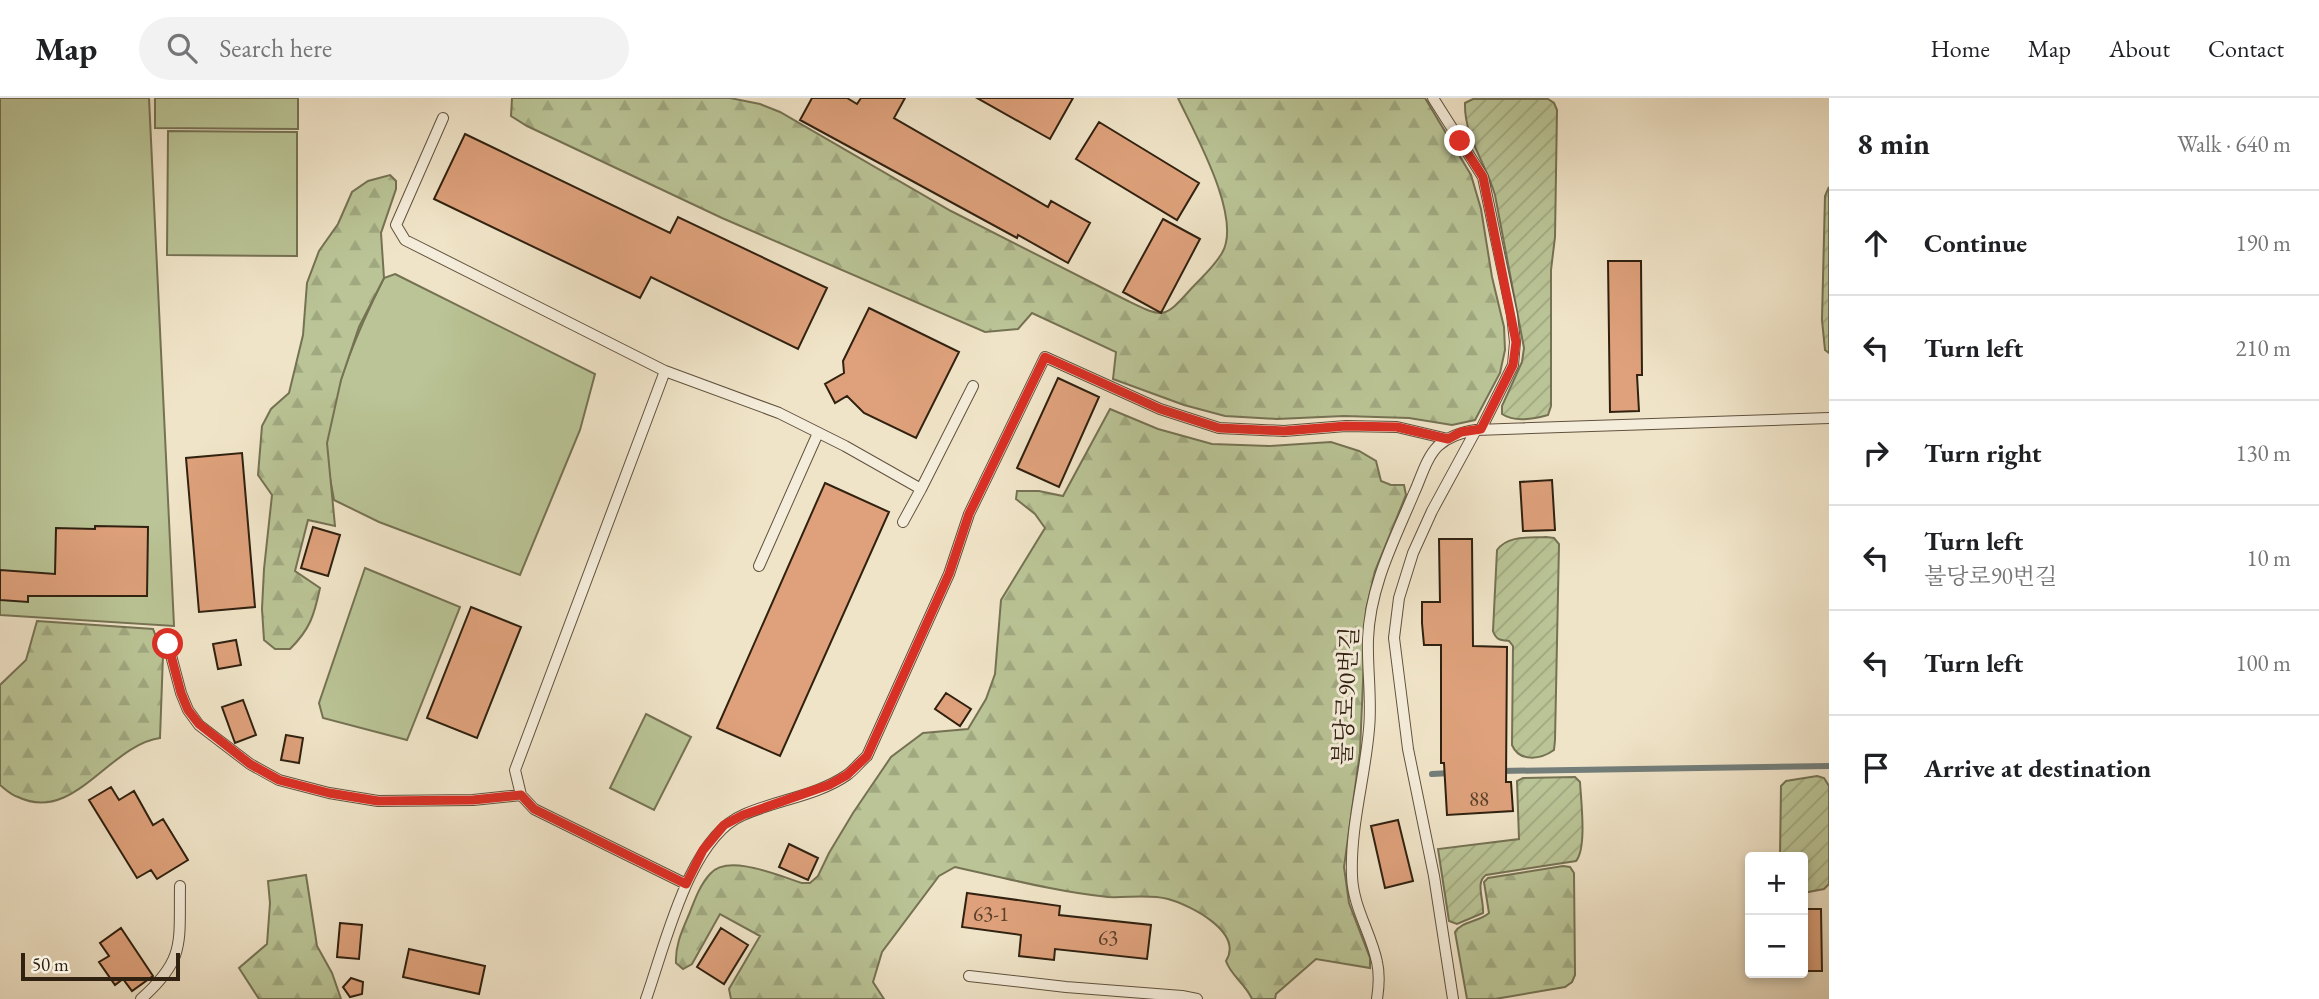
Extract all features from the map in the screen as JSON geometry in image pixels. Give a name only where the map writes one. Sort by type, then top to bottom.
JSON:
[{"type":"lane","points":[[1433,98],[1483,177],[1516,342],[1513,365],[1432,511],[1413,553],[1399,598],[1394,638],[1408,749],[1434,876],[1454,999]]},
{"type":"lane","points":[[443,118],[396,225],[405,240],[665,371],[779,413],[921,489]]},
{"type":"lane","points":[[646,999],[686,884],[703,850],[724,825],[743,815],[829,785],[847,775],[867,756],[949,574],[969,514],[1045,357],[1160,409],[1219,428],[1284,431],[1346,426],[1397,427],[1448,439],[1461,432],[1479,430],[1829,418]]},
{"type":"lane","points":[[665,371],[515,771],[521,795],[534,809],[686,884]]},
{"type":"lane","points":[[903,523],[973,386]]},
{"type":"lane","points":[[760,565],[818,433]]},
{"type":"lane","name":"불당로90번길","points":[[1377,999],[1380,980],[1377,961],[1355,901],[1352,879],[1352,856],[1369,730],[1368,638],[1374,599],[1388,551],[1427,463],[1437,447],[1448,439]]},
{"type":"lane","points":[[168,644],[181,693],[188,710],[199,724],[250,764],[279,780],[329,793],[378,801],[473,800],[521,795]]},
{"type":"lane","points":[[141,999],[163,979],[175,960],[179,937],[180,887]]},
{"type":"lane","points":[[969,976],[1197,999]]},
{"type":"green space","points":[[0,98],[149,98],[174,626],[0,615]]},
{"type":"green space","points":[[155,98],[298,98],[298,129],[155,128]]},
{"type":"green space","points":[[512,98],[730,98],[760,104],[780,112],[951,211],[1128,301],[1149,311],[1162,313],[1174,306],[1211,268],[1222,253],[1227,238],[1222,198],[1214,175],[1178,98],[1425,98],[1471,175],[1481,209],[1492,277],[1504,327],[1505,350],[1500,373],[1475,420],[1452,425],[1409,418],[1344,416],[1277,419],[1225,416],[1184,405],[1113,379],[1116,352],[1032,313],[1018,329],[985,332],[722,218],[527,126],[511,116]]},
{"type":"green space","points":[[1473,99],[1548,99],[1554,103],[1557,110],[1555,237],[1551,270],[1551,406],[1548,415],[1537,418],[1519,419],[1502,414],[1502,406],[1522,362],[1524,348],[1495,195],[1468,127],[1465,103]]},
{"type":"green space","points":[[168,131],[297,132],[297,256],[167,255]]},
{"type":"green space","points":[[390,175],[396,181],[396,189],[381,233],[384,278],[359,327],[341,380],[327,443],[335,526],[308,520],[295,571],[320,588],[318,598],[310,622],[297,642],[290,649],[275,649],[264,640],[262,609],[272,495],[258,475],[262,426],[271,409],[289,393],[303,335],[307,283],[319,251],[338,224],[352,192],[368,181]]},
{"type":"green space","points":[[1829,187],[1829,353],[1825,350],[1822,320],[1825,196]]},
{"type":"green space","points":[[395,274],[595,374],[580,430],[520,575],[379,522],[334,500],[327,441],[335,399],[357,337],[384,278]]},
{"type":"green space","points":[[1110,409],[1158,429],[1212,444],[1269,446],[1331,442],[1359,451],[1376,461],[1381,481],[1391,485],[1404,485],[1406,495],[1375,571],[1366,610],[1360,752],[1344,867],[1349,903],[1370,958],[1370,968],[1316,959],[1276,994],[1275,999],[1252,999],[1228,966],[1226,961],[1230,950],[1228,940],[1221,930],[1212,921],[1178,902],[1146,896],[1108,897],[1070,892],[955,867],[939,876],[882,952],[873,982],[884,999],[731,999],[729,989],[760,936],[720,914],[692,964],[683,969],[676,963],[678,943],[698,892],[710,874],[718,868],[741,866],[810,883],[818,876],[853,813],[891,757],[923,733],[968,729],[986,699],[995,674],[1001,600],[1045,528],[1035,514],[1016,499],[1017,491],[1039,491],[1063,496]]},
{"type":"green space","points":[[1554,538],[1559,544],[1555,740],[1554,750],[1543,756],[1530,758],[1515,751],[1512,745],[1513,646],[1509,641],[1497,638],[1493,631],[1497,550],[1513,540]]},
{"type":"green space","points":[[365,568],[460,607],[407,740],[323,718],[319,703]]},
{"type":"green space","points":[[37,621],[153,629],[163,655],[160,738],[124,754],[74,792],[57,800],[38,803],[15,796],[0,785],[0,685],[26,660]]},
{"type":"green space","points":[[646,714],[691,737],[654,810],[610,788]]},
{"type":"green space","points":[[1817,776],[1824,778],[1829,786],[1829,884],[1824,889],[1808,892],[1808,852],[1780,852],[1781,786],[1786,781]]},
{"type":"green space","points":[[1575,777],[1580,782],[1582,824],[1581,846],[1576,861],[1486,875],[1480,887],[1483,913],[1457,924],[1449,921],[1438,849],[1519,839],[1517,781],[1523,778]]},
{"type":"green space","points":[[1570,867],[1574,873],[1575,975],[1572,982],[1565,987],[1495,999],[1467,999],[1455,932],[1489,913],[1484,882],[1488,878]]},
{"type":"green space","points":[[306,875],[317,946],[332,973],[341,999],[259,999],[239,968],[267,944],[270,903],[268,881]]},
{"type":"building","points":[[812,98],[847,98],[857,104],[861,98],[905,98],[894,118],[1048,207],[1051,201],[1090,223],[1068,263],[800,120]]},
{"type":"building","points":[[977,98],[1073,98],[1050,139]]},
{"type":"building","points":[[1099,122],[1199,183],[1177,220],[1076,159]]},
{"type":"building","points":[[465,134],[670,233],[678,217],[827,288],[798,349],[651,277],[640,298],[434,199]]},
{"type":"building","points":[[1163,219],[1200,239],[1161,313],[1123,292]]},
{"type":"building","points":[[1608,261],[1641,261],[1642,375],[1637,375],[1639,411],[1610,412]]},
{"type":"building","points":[[869,308],[959,352],[916,438],[864,413],[847,396],[835,403],[825,384],[844,373],[843,361]]},
{"type":"building","points":[[1058,378],[1099,397],[1059,487],[1017,468]]},
{"type":"building","points":[[242,453],[255,607],[199,612],[186,458]]},
{"type":"building","points":[[1552,480],[1555,530],[1523,531],[1520,482]]},
{"type":"building","points":[[825,483],[889,512],[780,756],[717,728]]},
{"type":"building","points":[[95,526],[148,527],[147,596],[28,596],[28,602],[0,600],[0,570],[55,574],[56,528],[95,529]]},
{"type":"building","points":[[313,527],[340,535],[328,576],[301,568]]},
{"type":"building","points":[[1439,539],[1472,539],[1473,646],[1507,647],[1506,782],[1511,782],[1513,811],[1447,815],[1444,763],[1441,763],[1441,645],[1424,645],[1422,623],[1422,602],[1440,602]]},
{"type":"building","points":[[471,607],[521,627],[477,738],[427,718]]},
{"type":"building","points":[[236,640],[241,665],[218,669],[213,644]]},
{"type":"building","points":[[946,693],[971,709],[960,726],[935,709]]},
{"type":"building","points":[[243,700],[256,735],[235,743],[222,707]]},
{"type":"building","points":[[286,735],[303,738],[299,763],[281,760]]},
{"type":"building","points":[[111,787],[119,800],[134,791],[153,825],[163,819],[188,860],[157,879],[151,870],[137,878],[89,800]]},
{"type":"building","points":[[1398,820],[1413,881],[1385,888],[1371,826]]},
{"type":"building","points":[[789,844],[818,858],[808,880],[779,867]]},
{"type":"building","points":[[967,893],[1060,906],[1059,915],[1151,925],[1147,959],[1055,949],[1054,960],[1019,956],[1021,935],[962,927]]},
{"type":"building","points":[[1808,909],[1821,909],[1822,971],[1808,971]]},
{"type":"building","points":[[340,923],[362,925],[359,959],[337,957]]},
{"type":"building","points":[[121,928],[153,976],[132,991],[123,979],[115,985],[99,962],[109,956],[100,943]]},
{"type":"building","points":[[721,928],[748,945],[724,984],[697,967]]},
{"type":"building","points":[[409,949],[485,966],[479,994],[403,977]]},
{"type":"building","points":[[351,978],[363,982],[362,994],[350,997],[343,987]]},
{"type":"waterway","points":[[1500,771],[1829,766]]},
{"type":"waterway","points":[[1432,774],[1451,773]]},
{"type":"route","points":[[168,644],[181,693],[188,710],[199,724],[217,741],[279,780],[329,793],[378,801],[473,800],[521,795],[534,809],[686,884],[703,850],[724,825],[743,815],[829,785],[847,775],[867,756],[949,574],[969,514],[1045,357],[1160,409],[1219,428],[1284,431],[1346,426],[1397,427],[1448,439],[1461,432],[1481,429],[1513,365],[1516,342],[1483,177],[1460,141]]}]
